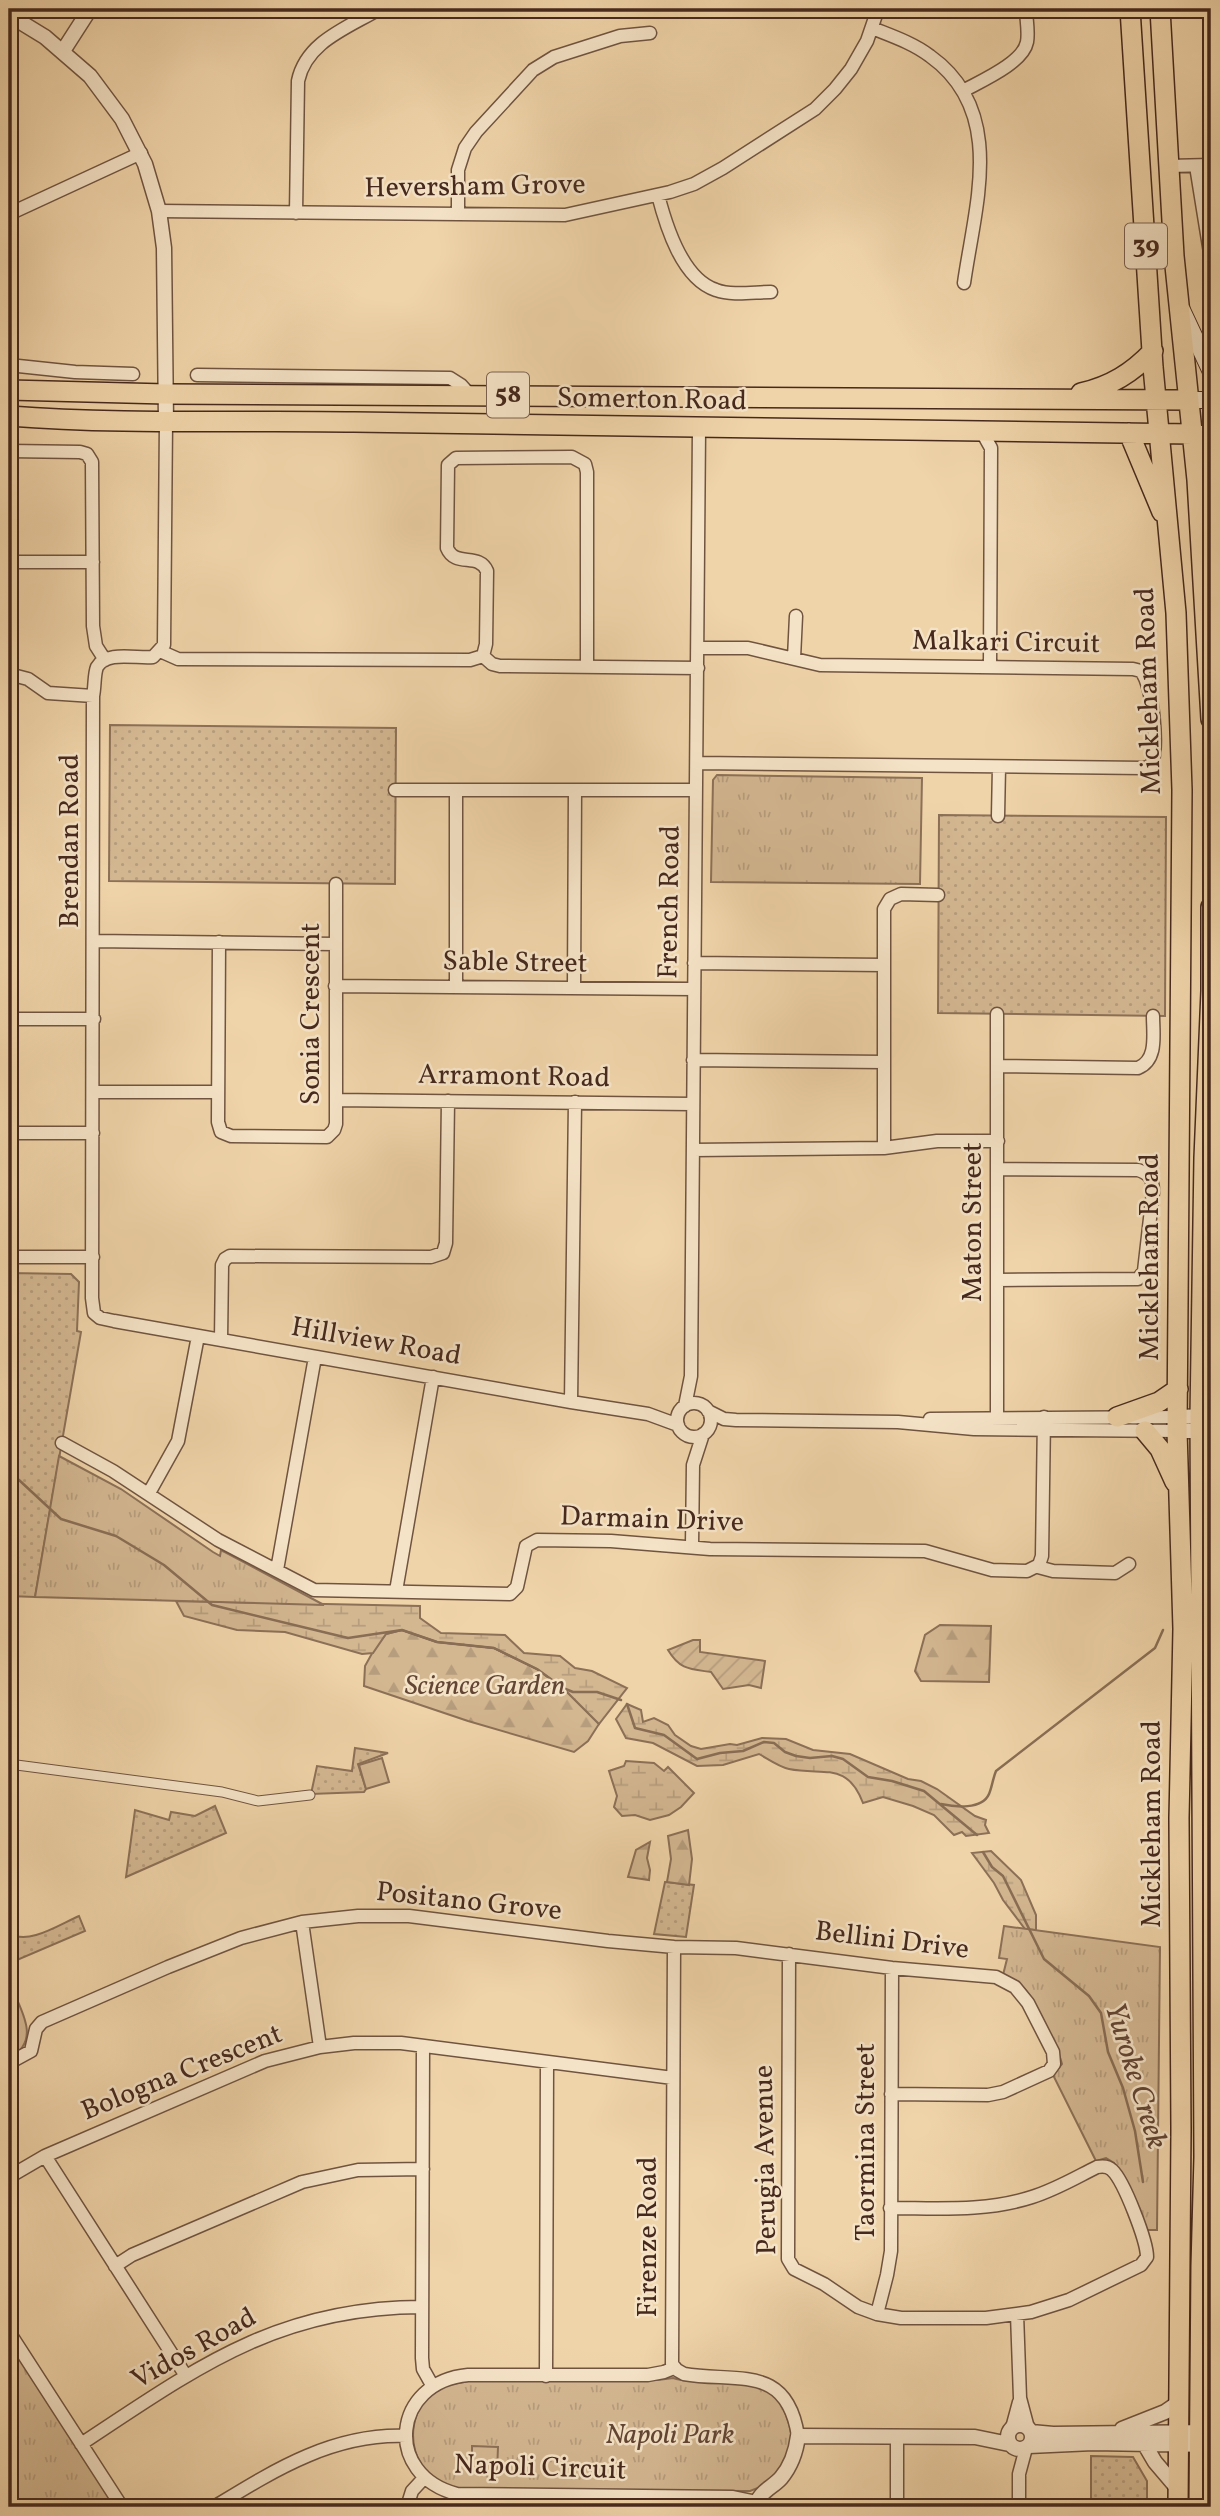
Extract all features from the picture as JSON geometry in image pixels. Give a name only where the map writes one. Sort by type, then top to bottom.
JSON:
[{"type":"main road","name":"Mickleham Road","points":[[1130,9],[1153,351],[1171,539],[1178,646],[1182,790],[1177,1424],[1183,1629],[1179,1818],[1181,2065],[1178,2498]]},
{"type":"main road","name":"Mickleham Road","points":[[1160,9],[1178,301],[1189,400],[1202,434],[1204,461],[1211,719]]},
{"type":"main road","points":[[1178,301],[1211,372]]},
{"type":"main road","points":[[1053,399],[1096,389],[1121,379],[1135,370],[1153,351]]},
{"type":"main road","name":"Somerton Road","points":[[9,390],[166,394],[1211,400]]},
{"type":"main road","name":"Somerton Road","points":[[9,416],[84,421],[352,422],[992,437],[1202,434]]},
{"type":"main road","points":[[1129,433],[1161,507],[1171,539]]},
{"type":"main road","name":"Mickleham Road","points":[[1199,2507],[1205,2468],[1199,2382],[1204,2157],[1206,1424],[1203,1171],[1210,1040],[1211,907]]},
{"type":"main road","points":[[1117,1417],[1159,1402],[1178,1389]]},
{"type":"main road","points":[[1145,1431],[1160,1450],[1179,1490]]},
{"type":"street","points":[[296,213],[298,82],[303,62],[318,46],[379,9]]},
{"type":"street","name":"Heversham Grove","points":[[159,211],[565,215],[658,195],[706,178],[816,109],[851,69],[872,28],[878,9]]},
{"type":"street","points":[[963,92],[1014,62],[1023,53],[1027,37],[1026,9]]},
{"type":"street","points":[[59,48],[85,14]]},
{"type":"street","points":[[9,15],[59,48],[102,91],[141,153],[159,211],[165,265],[165,636],[160,651],[153,657],[114,657],[105,660],[96,646],[93,626],[93,469],[90,457],[80,452],[9,451]]},
{"type":"street","points":[[872,28],[929,55],[952,75],[975,117],[981,153],[964,284]]},
{"type":"street","points":[[458,215],[459,162],[465,148],[475,132],[533,70],[554,57],[620,36],[650,33]]},
{"type":"street","points":[[9,214],[141,153]]},
{"type":"street","points":[[1169,166],[1211,165]]},
{"type":"street","points":[[1196,166],[1211,259]]},
{"type":"street","points":[[658,195],[673,245],[696,276],[717,291],[771,292]]},
{"type":"street","points":[[9,365],[75,372],[133,374]]},
{"type":"street","points":[[197,375],[450,378],[470,395]]},
{"type":"street","points":[[201,394],[228,375]]},
{"type":"street","name":"French Road","points":[[683,1408],[691,1376],[699,429]]},
{"type":"street","points":[[990,667],[992,437]]},
{"type":"street","points":[[483,656],[486,644],[484,564],[477,560],[458,560],[450,556],[447,548],[450,460],[572,457],[585,464],[587,472],[587,667]]},
{"type":"street","points":[[9,562],[93,562]]},
{"type":"street","points":[[794,658],[796,616]]},
{"type":"street","name":"Malkari Circuit","points":[[697,763],[1144,768],[1151,765],[1154,753],[1152,710],[1145,677],[1141,671],[1133,669],[820,665],[748,648],[698,648]]},
{"type":"street","points":[[160,651],[178,659],[471,660],[483,656]]},
{"type":"street","points":[[483,656],[500,667],[698,668]]},
{"type":"street","name":"Brendan Road","points":[[96,1315],[92,1298],[93,696],[97,667],[105,660]]},
{"type":"street","points":[[9,674],[28,679],[48,693],[93,696]]},
{"type":"street","points":[[998,816],[999,767]]},
{"type":"street","points":[[395,790],[696,790]]},
{"type":"street","points":[[456,790],[456,987]]},
{"type":"street","points":[[574,988],[575,790]]},
{"type":"street","name":"Sonia Crescent","points":[[219,943],[218,1093],[221,1132],[231,1136],[327,1137],[336,1124],[336,884]]},
{"type":"street","points":[[884,1149],[884,909],[890,899],[901,894],[938,895]]},
{"type":"street","points":[[94,941],[335,944]]},
{"type":"street","points":[[694,963],[884,965]]},
{"type":"street","name":"Sable Street","points":[[335,986],[694,989]]},
{"type":"street","name":"Maton Street","points":[[997,1014],[997,1423]]},
{"type":"street","points":[[997,1066],[1138,1068],[1150,1060],[1153,1016]]},
{"type":"street","points":[[9,1019],[94,1019]]},
{"type":"street","points":[[693,1060],[883,1062]]},
{"type":"street","points":[[93,1092],[218,1093]]},
{"type":"street","name":"Arramont Road","points":[[336,1100],[692,1104]]},
{"type":"street","points":[[221,1340],[222,1265],[230,1256],[431,1257],[443,1254],[446,1243],[448,1101]]},
{"type":"street","points":[[572,1402],[575,1102]]},
{"type":"street","points":[[9,1133],[93,1133]]},
{"type":"street","points":[[693,1150],[884,1149],[937,1141],[998,1141]]},
{"type":"street","points":[[998,1170],[1138,1170],[1147,1173],[1153,1181],[1153,1192],[1144,1271],[1138,1279],[998,1280]]},
{"type":"street","points":[[9,1257],[93,1257]]},
{"type":"street","name":"Hillview Road","points":[[96,1315],[107,1320],[572,1402],[649,1413],[683,1408]]},
{"type":"street","points":[[149,1493],[178,1441],[198,1336]]},
{"type":"street","points":[[277,1570],[315,1357]]},
{"type":"street","name":"French Road","points":[[691,1376],[697,1394],[707,1409]]},
{"type":"street","points":[[396,1591],[433,1377]]},
{"type":"street","points":[[692,1546],[693,1465],[681,1429],[683,1408],[695,1404],[724,1419],[736,1420],[898,1422],[962,1429],[997,1423],[1044,1423],[1145,1431],[1177,1424]]},
{"type":"street","points":[[693,1465],[706,1430],[707,1409]]},
{"type":"street","name":"Hillview Road","points":[[649,1413],[681,1429]]},
{"type":"street","points":[[1044,1423],[1117,1417],[1177,1424],[1206,1424]]},
{"type":"street","points":[[681,1429],[693,1437],[736,1420]]},
{"type":"street","points":[[1038,1567],[1042,1556],[1044,1423]]},
{"type":"street","name":"Darmain Drive","points":[[62,1443],[149,1493],[218,1540],[314,1590],[510,1594],[517,1587],[526,1546],[537,1540],[611,1541],[710,1549],[925,1551],[992,1570],[1027,1571],[1038,1567],[1053,1572],[1115,1573],[1129,1564]]},
{"type":"street","points":[[9,1764],[208,1790],[258,1801],[310,1795]]},
{"type":"street","name":"Positano Grove","points":[[9,2063],[31,2051],[36,2029],[42,2022],[213,1948],[302,1922],[358,1916],[410,1916],[674,1947]]},
{"type":"street","points":[[302,1922],[320,2047]]},
{"type":"street","name":"Bellini Drive","points":[[674,1947],[736,1948],[996,1978],[1009,1982],[1028,2003],[1053,2052],[1054,2064],[1048,2070],[999,2093],[891,2094]]},
{"type":"street","name":"Firenze Road","points":[[674,1947],[671,2358],[674,2368]]},
{"type":"street","name":"Perugia Avenue","points":[[789,1954],[788,2259],[794,2269],[877,2314]]},
{"type":"street","name":"Taormina Street","points":[[877,2314],[890,2263],[892,1968]]},
{"type":"street","name":"Bologna Crescent","points":[[9,2177],[46,2156],[265,2062],[320,2047],[378,2042],[673,2078]]},
{"type":"street","points":[[423,2046],[422,2362],[432,2385]]},
{"type":"street","points":[[546,2376],[547,2062]]},
{"type":"street","points":[[46,2156],[186,2376]]},
{"type":"street","points":[[877,2314],[901,2318],[968,2318],[1017,2314],[1069,2300],[1118,2277],[1146,2260],[1147,2250],[1137,2218],[1112,2170],[1105,2167],[1097,2167],[1048,2191],[1014,2202],[993,2206],[890,2208]]},
{"type":"street","points":[[115,2266],[132,2255],[302,2182],[358,2170],[423,2169]]},
{"type":"street","name":"Vidos Road","points":[[81,2444],[229,2351],[292,2326],[346,2312],[422,2307]]},
{"type":"street","points":[[1017,2314],[1020,2398],[1019,2507]]},
{"type":"street","points":[[9,2332],[122,2507]]},
{"type":"street","points":[[214,2507],[293,2460],[346,2443],[389,2435],[406,2436],[415,2403],[432,2385],[446,2379],[463,2376],[648,2375],[674,2368],[688,2375],[743,2377],[769,2386],[785,2400],[794,2418],[797,2436],[795,2454],[785,2472],[760,2495],[756,2504]]},
{"type":"street","points":[[1199,2382],[1211,2400]]},
{"type":"street","points":[[1114,2432],[1165,2412],[1178,2403]]},
{"type":"street","points":[[1020,2438],[1114,2432],[1205,2438]]},
{"type":"street","name":"Napoli Circuit","points":[[406,2436],[411,2460],[424,2478],[435,2486],[457,2494],[530,2502],[649,2502],[733,2497],[756,2504]]},
{"type":"street","points":[[797,2436],[1020,2438],[1145,2445],[1177,2438]]},
{"type":"street","points":[[897,2436],[897,2507]]},
{"type":"street","points":[[1145,2445],[1178,2498]]},
{"type":"street","points":[[407,2507],[412,2490],[424,2478]]},
{"type":"green space","points":[[110,725],[396,728],[395,884],[109,881]]},
{"type":"green space","points":[[717,775],[922,778],[920,884],[711,882],[713,780]]},
{"type":"green space","points":[[939,815],[1166,817],[1165,1016],[938,1013]]},
{"type":"green space","points":[[9,1273],[71,1274],[79,1282],[77,1331],[81,1332],[35,1597],[9,1596]]},
{"type":"green space","points":[[59,1456],[121,1489],[220,1556],[221,1550],[324,1605],[35,1597]]},
{"type":"green space","points":[[176,1601],[420,1606],[420,1618],[441,1633],[505,1635],[524,1653],[560,1656],[575,1668],[592,1671],[627,1688],[599,1724],[563,1688],[537,1669],[494,1648],[437,1642],[402,1630],[386,1634],[373,1653],[362,1654],[285,1632],[237,1630],[184,1616]]},
{"type":"green space","points":[[940,1625],[991,1626],[989,1682],[921,1681],[915,1671],[925,1635]]},
{"type":"green space","name":"Science Garden","points":[[402,1630],[437,1642],[494,1648],[537,1669],[563,1688],[599,1724],[588,1741],[574,1752],[468,1721],[364,1686],[365,1666],[375,1648],[386,1634]]},
{"type":"green space","points":[[700,1640],[700,1652],[765,1661],[761,1688],[749,1685],[723,1689],[711,1672],[681,1665],[668,1650]]},
{"type":"green space","points":[[627,1704],[641,1710],[643,1722],[654,1718],[668,1725],[675,1735],[691,1746],[701,1749],[737,1745],[762,1738],[786,1739],[813,1750],[850,1754],[937,1789],[975,1816],[986,1820],[989,1833],[966,1836],[962,1832],[954,1835],[934,1815],[913,1806],[883,1797],[863,1803],[850,1781],[842,1776],[789,1769],[759,1754],[723,1765],[697,1766],[653,1743],[626,1738],[616,1719]]},
{"type":"green space","points":[[355,1748],[388,1753],[358,1764],[366,1789],[364,1792],[311,1794],[317,1766],[352,1771]]},
{"type":"green space","points":[[382,1758],[389,1782],[366,1789],[359,1765]]},
{"type":"green space","points":[[626,1761],[654,1763],[664,1771],[668,1767],[694,1793],[669,1815],[650,1820],[635,1815],[622,1816],[614,1807],[617,1796],[609,1771],[624,1766]]},
{"type":"green space","points":[[215,1806],[226,1833],[126,1877],[135,1810],[169,1820],[171,1812],[195,1816]]},
{"type":"green space","points":[[688,1830],[692,1859],[689,1885],[667,1882],[671,1859],[668,1836]]},
{"type":"green space","points":[[650,1842],[647,1858],[649,1880],[628,1877],[636,1850]]},
{"type":"green space","points":[[991,1851],[1021,1880],[1036,1915],[1036,1930],[1025,1929],[972,1853]]},
{"type":"green space","points":[[665,1882],[694,1885],[686,1937],[654,1934]]},
{"type":"green space","points":[[79,1916],[85,1931],[10,1963],[9,1933],[25,1937],[34,1935]]},
{"type":"green space","points":[[1004,1926],[1160,1947],[1157,2230],[1147,2230],[1114,2163],[1106,2158],[1096,2161],[1053,2075],[1062,2064],[1045,2023],[1022,1986],[1003,1975],[1007,1959],[999,1958]]},
{"type":"green space","points":[[9,1982],[23,2013],[27,2033],[25,2043],[9,2058]]},
{"type":"green space","points":[[9,2340],[117,2507],[9,2507]]},
{"type":"green space","name":"Napoli Park","points":[[673,2378],[739,2382],[768,2391],[779,2401],[790,2427],[789,2455],[778,2472],[768,2482],[750,2491],[467,2490],[450,2487],[436,2480],[420,2462],[415,2450],[413,2438],[417,2414],[431,2394],[444,2386],[468,2381]]},
{"type":"green space","points":[[472,2446],[498,2447],[497,2472],[472,2472]]},
{"type":"green space","points":[[1091,2456],[1133,2457],[1147,2481],[1147,2507],[1091,2507]]},
{"type":"waterway","points":[[9,1476],[19,1480],[61,1519],[116,1536],[164,1565],[212,1605],[348,1638],[402,1630],[437,1642],[494,1648],[537,1669],[563,1688],[573,1692],[597,1692],[621,1700]]},
{"type":"waterway","points":[[941,1804],[968,1806],[981,1803],[990,1791],[996,1771],[1155,1648],[1163,1630]]},
{"type":"waterway","name":"Yuroke Creek","points":[[627,1704],[635,1728],[664,1735],[697,1759],[743,1751],[764,1742],[774,1743],[785,1752],[796,1756],[832,1756],[843,1759],[868,1777],[924,1791],[977,1835]]},
{"type":"waterway","name":"Yuroke Creek","points":[[983,1852],[992,1867],[1003,1876],[1044,1959],[1089,1996],[1101,2013],[1108,2052],[1123,2088],[1135,2131],[1143,2182]]}]
